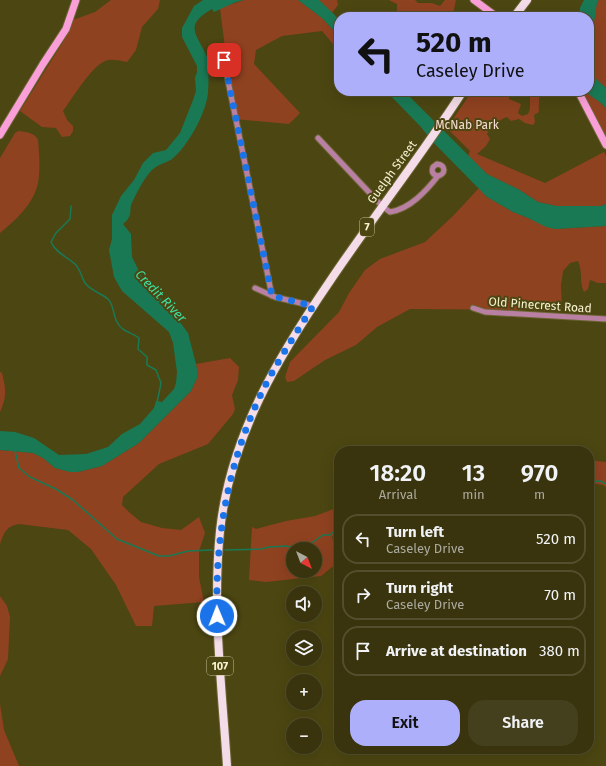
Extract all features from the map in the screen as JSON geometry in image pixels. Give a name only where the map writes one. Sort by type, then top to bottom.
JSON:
[{"type":"main road","points":[[0,135],[66,29],[76,0]]},
{"type":"main road","points":[[474,0],[490,12]]},
{"type":"main road","points":[[518,12],[527,0]]},
{"type":"main road","name":"Guelph Street","points":[[313,306],[382,206],[444,121],[460,96]]},
{"type":"main road","points":[[581,96],[606,145]]},
{"type":"main road","name":"7","points":[[282,354],[313,306]]},
{"type":"main road","name":"107","points":[[227,766],[217,601],[220,531],[228,484],[245,430],[265,385],[282,354]]},
{"type":"street","points":[[224,60],[272,296]]},
{"type":"street","points":[[318,138],[382,206],[390,212],[398,211],[420,195],[438,176]]},
{"type":"street","points":[[255,288],[272,296],[313,306]]},
{"type":"street","name":"Old Pinecrest Road","points":[[473,308],[485,312],[606,319]]},
{"type":"green space","points":[[111,0],[160,0],[158,9],[142,27],[136,50],[127,62],[108,60],[102,63],[89,74],[77,90],[63,111],[67,120],[73,126],[73,131],[70,136],[62,137],[56,128],[42,127],[20,111],[63,42],[73,20],[95,12]]},
{"type":"green space","points":[[244,0],[298,0],[322,18],[334,31],[334,45],[322,31],[282,36],[256,50],[254,64],[300,113],[289,124],[234,119],[220,8]]},
{"type":"green space","points":[[319,0],[337,0],[338,5],[332,13]]},
{"type":"green space","points":[[389,0],[415,0],[418,3],[432,3],[440,6],[445,0],[456,0],[453,12],[397,12],[397,4]]},
{"type":"green space","points":[[599,0],[606,0],[606,88],[594,77],[594,19],[597,2]]},
{"type":"green space","name":"McNab Park","points":[[469,96],[509,96],[509,99],[521,104],[518,113],[522,116],[528,114],[530,109],[530,96],[539,96],[539,112],[534,115],[535,122],[533,125],[525,123],[519,119],[511,121],[507,117],[502,119],[491,126],[487,134],[490,139],[486,146],[477,154],[545,183],[604,152],[606,156],[606,204],[601,206],[556,206],[538,202],[518,189],[487,174],[468,156],[470,151],[447,128]]},
{"type":"green space","points":[[584,96],[592,96],[606,109],[606,139]]},
{"type":"green space","points":[[18,131],[32,134],[38,140],[38,184],[26,208],[0,233],[0,158],[15,133]]},
{"type":"green space","points":[[479,188],[487,197],[513,212],[555,229],[606,226],[606,283],[598,283],[590,280],[588,289],[584,292],[578,261],[570,263],[563,271],[561,285],[562,312],[529,310],[410,309],[377,327],[356,345],[325,360],[294,381],[287,382],[285,377],[290,362],[339,312],[349,293],[365,270],[380,259],[425,242],[453,216]]},
{"type":"green space","points":[[230,358],[239,367],[238,380],[232,395],[235,409],[233,414],[208,444],[159,464],[123,497],[122,505],[141,522],[162,528],[181,530],[199,517],[205,533],[199,551],[199,577],[204,602],[154,606],[152,626],[136,626],[116,585],[91,549],[68,530],[19,524],[8,528],[0,544],[0,450],[33,453],[43,458],[55,468],[70,472],[78,472],[102,466],[139,443],[191,391],[198,376],[196,364]]},
{"type":"green space","points":[[0,372],[2,373],[5,393],[4,402],[0,412]]},
{"type":"green space","points":[[594,461],[606,462],[606,487],[594,484]]},
{"type":"green space","points":[[334,509],[334,534],[332,537],[334,544],[334,566],[322,575],[322,542],[286,542],[286,578],[303,578],[266,582],[249,580],[252,527],[256,529],[286,521],[315,516]]},
{"type":"green space","points":[[0,596],[7,606],[10,617],[8,659],[0,676]]},
{"type":"green space","points":[[0,704],[4,730],[19,766],[0,766]]},
{"type":"shaded area","name":"Credit River","points":[[203,0],[244,0],[214,12],[212,9],[197,21],[195,31],[207,57],[208,65],[208,91],[205,107],[194,132],[178,154],[172,159],[153,169],[145,179],[131,205],[129,218],[123,224],[131,234],[132,257],[143,279],[169,307],[188,333],[198,376],[191,391],[139,443],[102,466],[78,472],[70,472],[55,468],[43,458],[33,453],[0,450],[0,431],[15,432],[34,438],[59,455],[86,454],[108,447],[122,434],[140,424],[154,408],[156,401],[162,402],[174,389],[177,372],[173,343],[169,332],[122,291],[114,277],[109,250],[112,239],[112,215],[121,196],[134,180],[143,163],[153,153],[166,150],[180,133],[193,100],[196,91],[195,78],[197,66],[182,37],[182,28],[194,6]]},
{"type":"shaded area","points":[[298,0],[319,0],[334,14],[334,31],[322,18]]},
{"type":"shaded area","points":[[584,0],[599,0],[597,2],[594,23],[594,12],[580,12]]},
{"type":"shaded area","points":[[594,77],[606,88],[606,109],[591,96],[594,96]]},
{"type":"shaded area","points":[[391,96],[409,96],[487,174],[518,189],[538,202],[556,206],[601,206],[606,204],[606,226],[555,229],[546,227],[513,212],[487,197],[431,140],[421,127]]},
{"type":"waterway","points":[[71,206],[70,219],[56,233],[51,242],[58,252],[77,266],[87,286],[108,299],[119,325],[124,330],[139,338],[138,349],[147,357],[147,365],[156,370],[161,383],[157,403]]},
{"type":"waterway","points":[[15,451],[19,468],[30,477],[56,489],[73,500],[117,539],[159,556],[169,556],[188,551],[212,550]]},
{"type":"waterway","points":[[594,482],[600,481],[606,484]]},
{"type":"waterway","points":[[225,550],[261,549],[286,546],[299,549],[307,546],[323,535],[330,535],[334,531]]},
{"type":"route","points":[[217,616],[220,531],[228,484],[236,458],[245,430],[265,385],[282,354],[313,306],[272,296],[224,60]]}]
